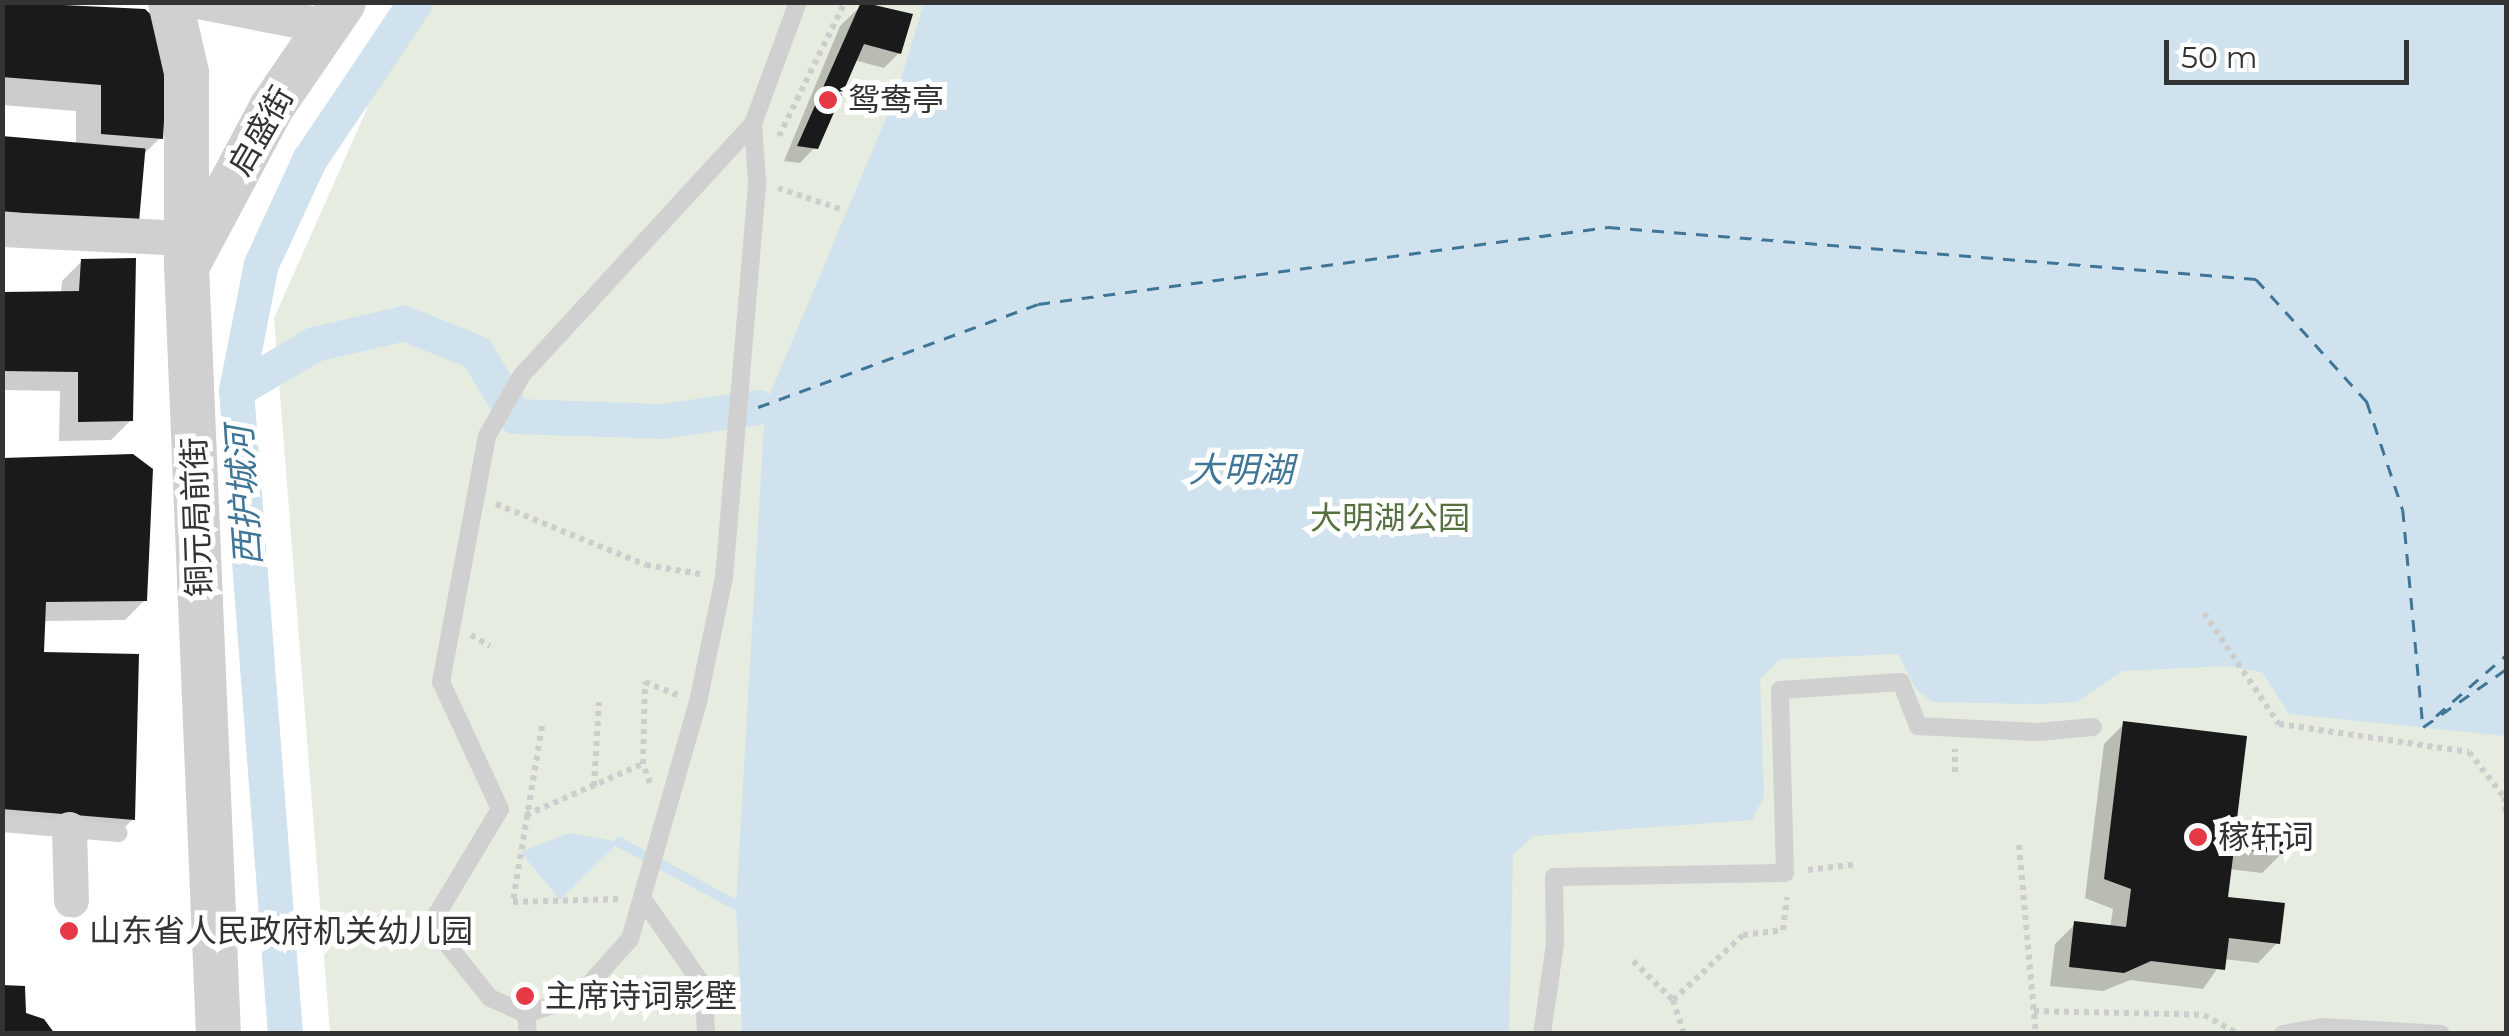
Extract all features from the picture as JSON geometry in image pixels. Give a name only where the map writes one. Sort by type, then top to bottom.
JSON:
[{"type":"street","name":"铜元局前街","points":[[170,2],[186,72],[186,252],[218,1034]]},
{"type":"street","points":[[203,2],[335,14]]},
{"type":"street","name":"启盛街","points":[[186,252],[272,107],[335,14]]},
{"type":"street","points":[[2,229],[186,252]]},
{"type":"street","points":[[69,829],[71,900]]},
{"type":"lane","points":[[753,124],[756,180],[724,578],[698,702],[630,939],[579,996],[527,1024],[490,998],[431,924],[500,809],[441,682],[487,436],[522,375],[753,124],[798,2]]},
{"type":"lane","points":[[1542,1034],[1555,944],[1554,877],[1785,873],[1780,690],[1901,682],[1918,726],[2038,732],[2093,727]]},
{"type":"lane","points":[[2,823],[120,833]]},
{"type":"lane","points":[[644,891],[704,987],[706,1034]]},
{"type":"lane","points":[[2284,1034],[2322,1027],[2441,1034]]},
{"type":"path","points":[[843,210],[756,180],[845,2]]},
{"type":"path","points":[[914,2],[924,2]]},
{"type":"path","points":[[476,497],[646,565],[724,578]]},
{"type":"path","points":[[2204,613],[2279,724],[2452,746],[2469,752],[2505,797],[2506,814]]},
{"type":"path","points":[[645,682],[643,764],[664,818]]},
{"type":"path","points":[[594,786],[599,702]]},
{"type":"path","points":[[542,726],[513,902],[644,891]]},
{"type":"path","points":[[500,809],[527,816],[643,764]]},
{"type":"path","points":[[2019,845],[2036,1034]]},
{"type":"path","points":[[1673,1000],[1742,935],[1783,930],[1785,873],[1858,864]]},
{"type":"path","points":[[1633,960],[1673,1000],[1684,1034]]},
{"type":"path","points":[[2034,1011],[2204,1016],[2238,1034]]},
{"type":"green space","name":"大明湖","points":[[414,3],[2506,3],[2506,1033],[330,1033],[274,318]]},
{"type":"water","name":"大明湖","points":[[924,3],[2506,3],[2506,736],[2289,714],[2262,672],[2227,666],[2122,671],[2077,702],[2035,704],[1932,702],[1916,689],[1898,654],[1780,659],[1760,679],[1764,796],[1752,820],[1533,836],[1513,855],[1509,1033],[742,1033],[736,905],[765,406],[897,92]]},
{"type":"water","points":[[569,833],[619,842],[560,900],[521,852]]},
{"type":"building","points":[[2,2],[145,9],[169,32],[163,139],[101,134],[101,85],[2,77]]},
{"type":"building","name":"鸳鸯亭","points":[[861,2],[913,14],[901,54],[864,44],[818,149],[797,146]]},
{"type":"building","points":[[2,136],[145,149],[139,223],[2,211]]},
{"type":"building","points":[[136,258],[133,421],[78,422],[78,372],[2,371],[2,292],[79,291],[81,259]]},
{"type":"building","points":[[133,454],[153,469],[147,601],[46,602],[44,652],[139,654],[135,820],[2,809],[2,458]]},
{"type":"building","name":"稼轩词","points":[[2123,721],[2247,736],[2237,819],[2288,825],[2284,854],[2234,849],[2228,897],[2285,903],[2280,944],[2229,938],[2225,970],[2151,961],[2124,973],[2069,967],[2074,921],[2126,927],[2131,889],[2104,879]]},
{"type":"building","points":[[2,985],[25,986],[26,1013],[44,1019],[55,1034],[2,1034]]},
{"type":"waterway","name":"西护城河","points":[[285,1034],[236,390],[261,264],[309,160],[415,2]]},
{"type":"waterway","points":[[236,390],[314,344],[404,323],[476,352],[515,416],[662,421],[758,407]]},
{"type":"waterway","points":[[619,842],[736,905]]},
{"type":"ferry route","points":[[758,407],[1038,304],[1608,227],[2256,279],[2367,402],[2403,510],[2423,727],[2506,669]]},
{"type":"ferry route","points":[[2436,716],[2506,655]]},
{"type":"place","name":"鸳鸯亭","points":[[828,100]]},
{"type":"place","name":"稼轩词","points":[[2198,837]]},
{"type":"place","name":"山东省人民政府机关幼儿园","points":[[69,931]]},
{"type":"place","name":"主席诗词影壁","points":[[525,996]]},
{"type":"park label","name":"大明湖公园","points":[[1390,518]]}]
